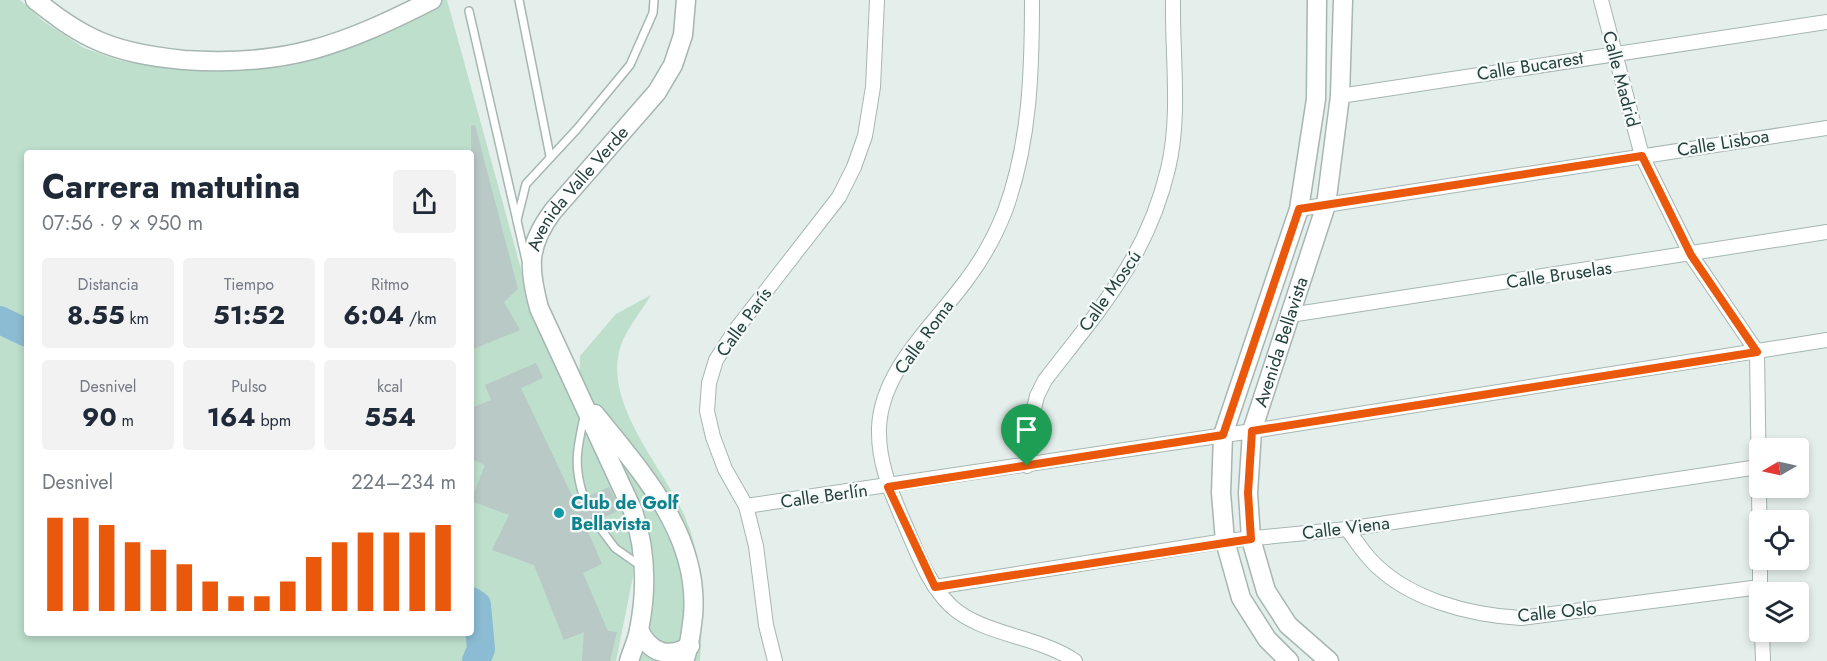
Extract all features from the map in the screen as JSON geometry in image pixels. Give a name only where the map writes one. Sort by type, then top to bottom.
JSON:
[{"type":"street","points":[[35,0],[92,39],[127,51],[164,58],[250,62],[314,51],[388,22],[432,0]]},
{"type":"street","name":"Avenida Valle Verde","points":[[629,661],[639,630],[645,569],[643,539],[633,511],[538,308],[531,280],[531,256],[539,230],[657,92],[673,65],[683,35],[686,0]]},
{"type":"street","name":"Calle París","points":[[775,661],[765,625],[756,546],[746,506],[724,469],[713,437],[707,411],[709,383],[716,360],[734,332],[839,197],[854,167],[865,136],[873,87],[877,0]]},
{"type":"street","name":"Calle Roma","points":[[1032,0],[1029,111],[1005,211],[969,278],[902,363],[886,392],[879,427],[881,457],[888,487],[935,587],[952,607],[974,621],[1059,650],[1075,661]]},
{"type":"street","name":"Calle Moscú","points":[[1027,466],[1037,396],[1045,380],[1126,275],[1155,212],[1168,168],[1174,119],[1173,0]]},
{"type":"street","name":"Avenida Bellavista","points":[[1289,661],[1267,639],[1241,598],[1225,541],[1221,493],[1223,435],[1299,209],[1316,99],[1317,0]]},
{"type":"street","name":"Avenida Bellavista","points":[[1329,661],[1288,625],[1266,591],[1251,539],[1248,493],[1252,431],[1326,205],[1340,96],[1343,0]]},
{"type":"street","name":"Calle Madrid","points":[[1601,0],[1642,156],[1691,255],[1757,352]]},
{"type":"street","name":"Calle Bucarest","points":[[1340,96],[1613,52],[1827,22]]},
{"type":"street","name":"Calle Lisboa","points":[[1299,209],[1827,128]]},
{"type":"street","name":"Calle Bruselas","points":[[1290,315],[1691,255],[1827,232]]},
{"type":"street","name":"Calle Berlín","points":[[746,506],[1027,466],[1827,340]]},
{"type":"street","points":[[1757,352],[1758,438]]},
{"type":"street","name":"Avenida Valle Verde","points":[[575,390],[642,472],[679,532],[691,574],[694,605],[687,654]]},
{"type":"street","name":"Calle Viena","points":[[935,587],[1225,541],[1347,529],[1749,468]]},
{"type":"street","name":"Calle Oslo","points":[[1347,529],[1370,560],[1404,585],[1439,603],[1484,616],[1521,618],[1749,591]]},
{"type":"street","points":[[639,630],[649,646],[666,654],[687,654]]},
{"type":"street","points":[[1762,642],[1762,661]]},
{"type":"lane","points":[[519,0],[550,156]]},
{"type":"lane","points":[[516,222],[526,184],[577,129],[630,65],[653,13],[654,0]]},
{"type":"lane","points":[[469,11],[531,280]]},
{"type":"lane","points":[[584,498],[576,473],[576,450],[585,411]]},
{"type":"lane","points":[[596,521],[615,548],[645,569]]},
{"type":"green space","name":"Club de Golf Bellavista","points":[[0,0],[20,0],[43,21],[84,48],[118,60],[157,67],[203,70],[247,67],[440,0],[447,0],[524,280],[567,391],[625,517],[633,544],[633,577],[616,661],[0,661]]},
{"type":"green space","points":[[651,295],[622,342],[617,364],[619,387],[626,410],[675,497],[692,535],[701,588],[700,661],[631,661],[638,640],[661,646],[642,627],[649,569],[579,388],[580,356],[616,314]]},
{"type":"building","points":[[475,125],[518,289],[504,302],[520,330],[474,349],[474,150],[471,150],[471,126]]},
{"type":"building","name":"Club de Golf Bellavista","points":[[536,363],[543,378],[521,388],[575,502],[579,500],[586,503],[589,496],[609,487],[620,510],[600,519],[592,516],[590,523],[585,525],[602,564],[583,573],[608,631],[617,632],[610,661],[582,661],[584,632],[564,640],[534,565],[492,550],[509,515],[474,502],[474,493],[485,465],[474,460],[474,407],[491,400],[485,385]]},
{"type":"waterway","points":[[0,320],[24,332]]},
{"type":"waterway","points":[[474,603],[477,605],[481,649],[476,661]]},
{"type":"place","name":"Club de Golf Bellavista","points":[[559,513]]},
{"type":"route","points":[[1642,156],[1691,255],[1757,352],[1252,431],[1248,493],[1251,539],[1225,541],[935,587],[888,487],[1027,466],[1223,435],[1299,209],[1405,192],[1642,156]]}]
